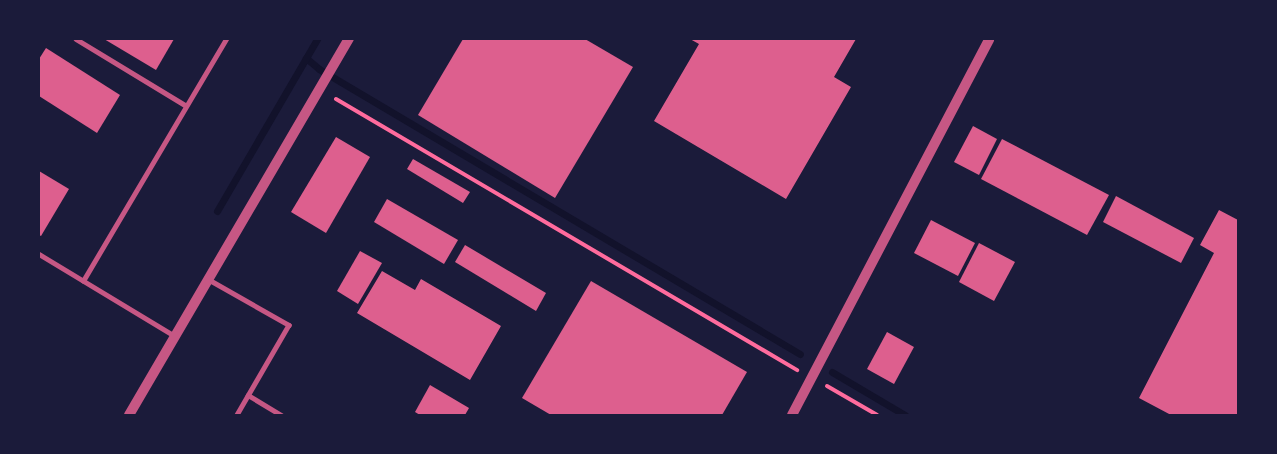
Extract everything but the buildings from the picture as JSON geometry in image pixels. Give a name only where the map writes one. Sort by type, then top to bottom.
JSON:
[{"type":"street","points":[[129,415],[349,39]]},
{"type":"street","points":[[792,415],[989,39]]},
{"type":"lane","points":[[76,39],[185,105]]},
{"type":"lane","points":[[83,280],[226,39]]},
{"type":"lane","points":[[39,254],[175,336]]},
{"type":"lane","points":[[208,279],[288,325],[237,415]]},
{"type":"lane","points":[[248,396],[280,415]]},
{"type":"path","points":[[336,99],[798,371]]},
{"type":"path","points":[[827,386],[877,415]]},
{"type":"waterway","points":[[217,211],[317,39]]},
{"type":"waterway","points":[[306,58],[319,69],[800,354]]},
{"type":"waterway","points":[[832,372],[905,415]]}]
